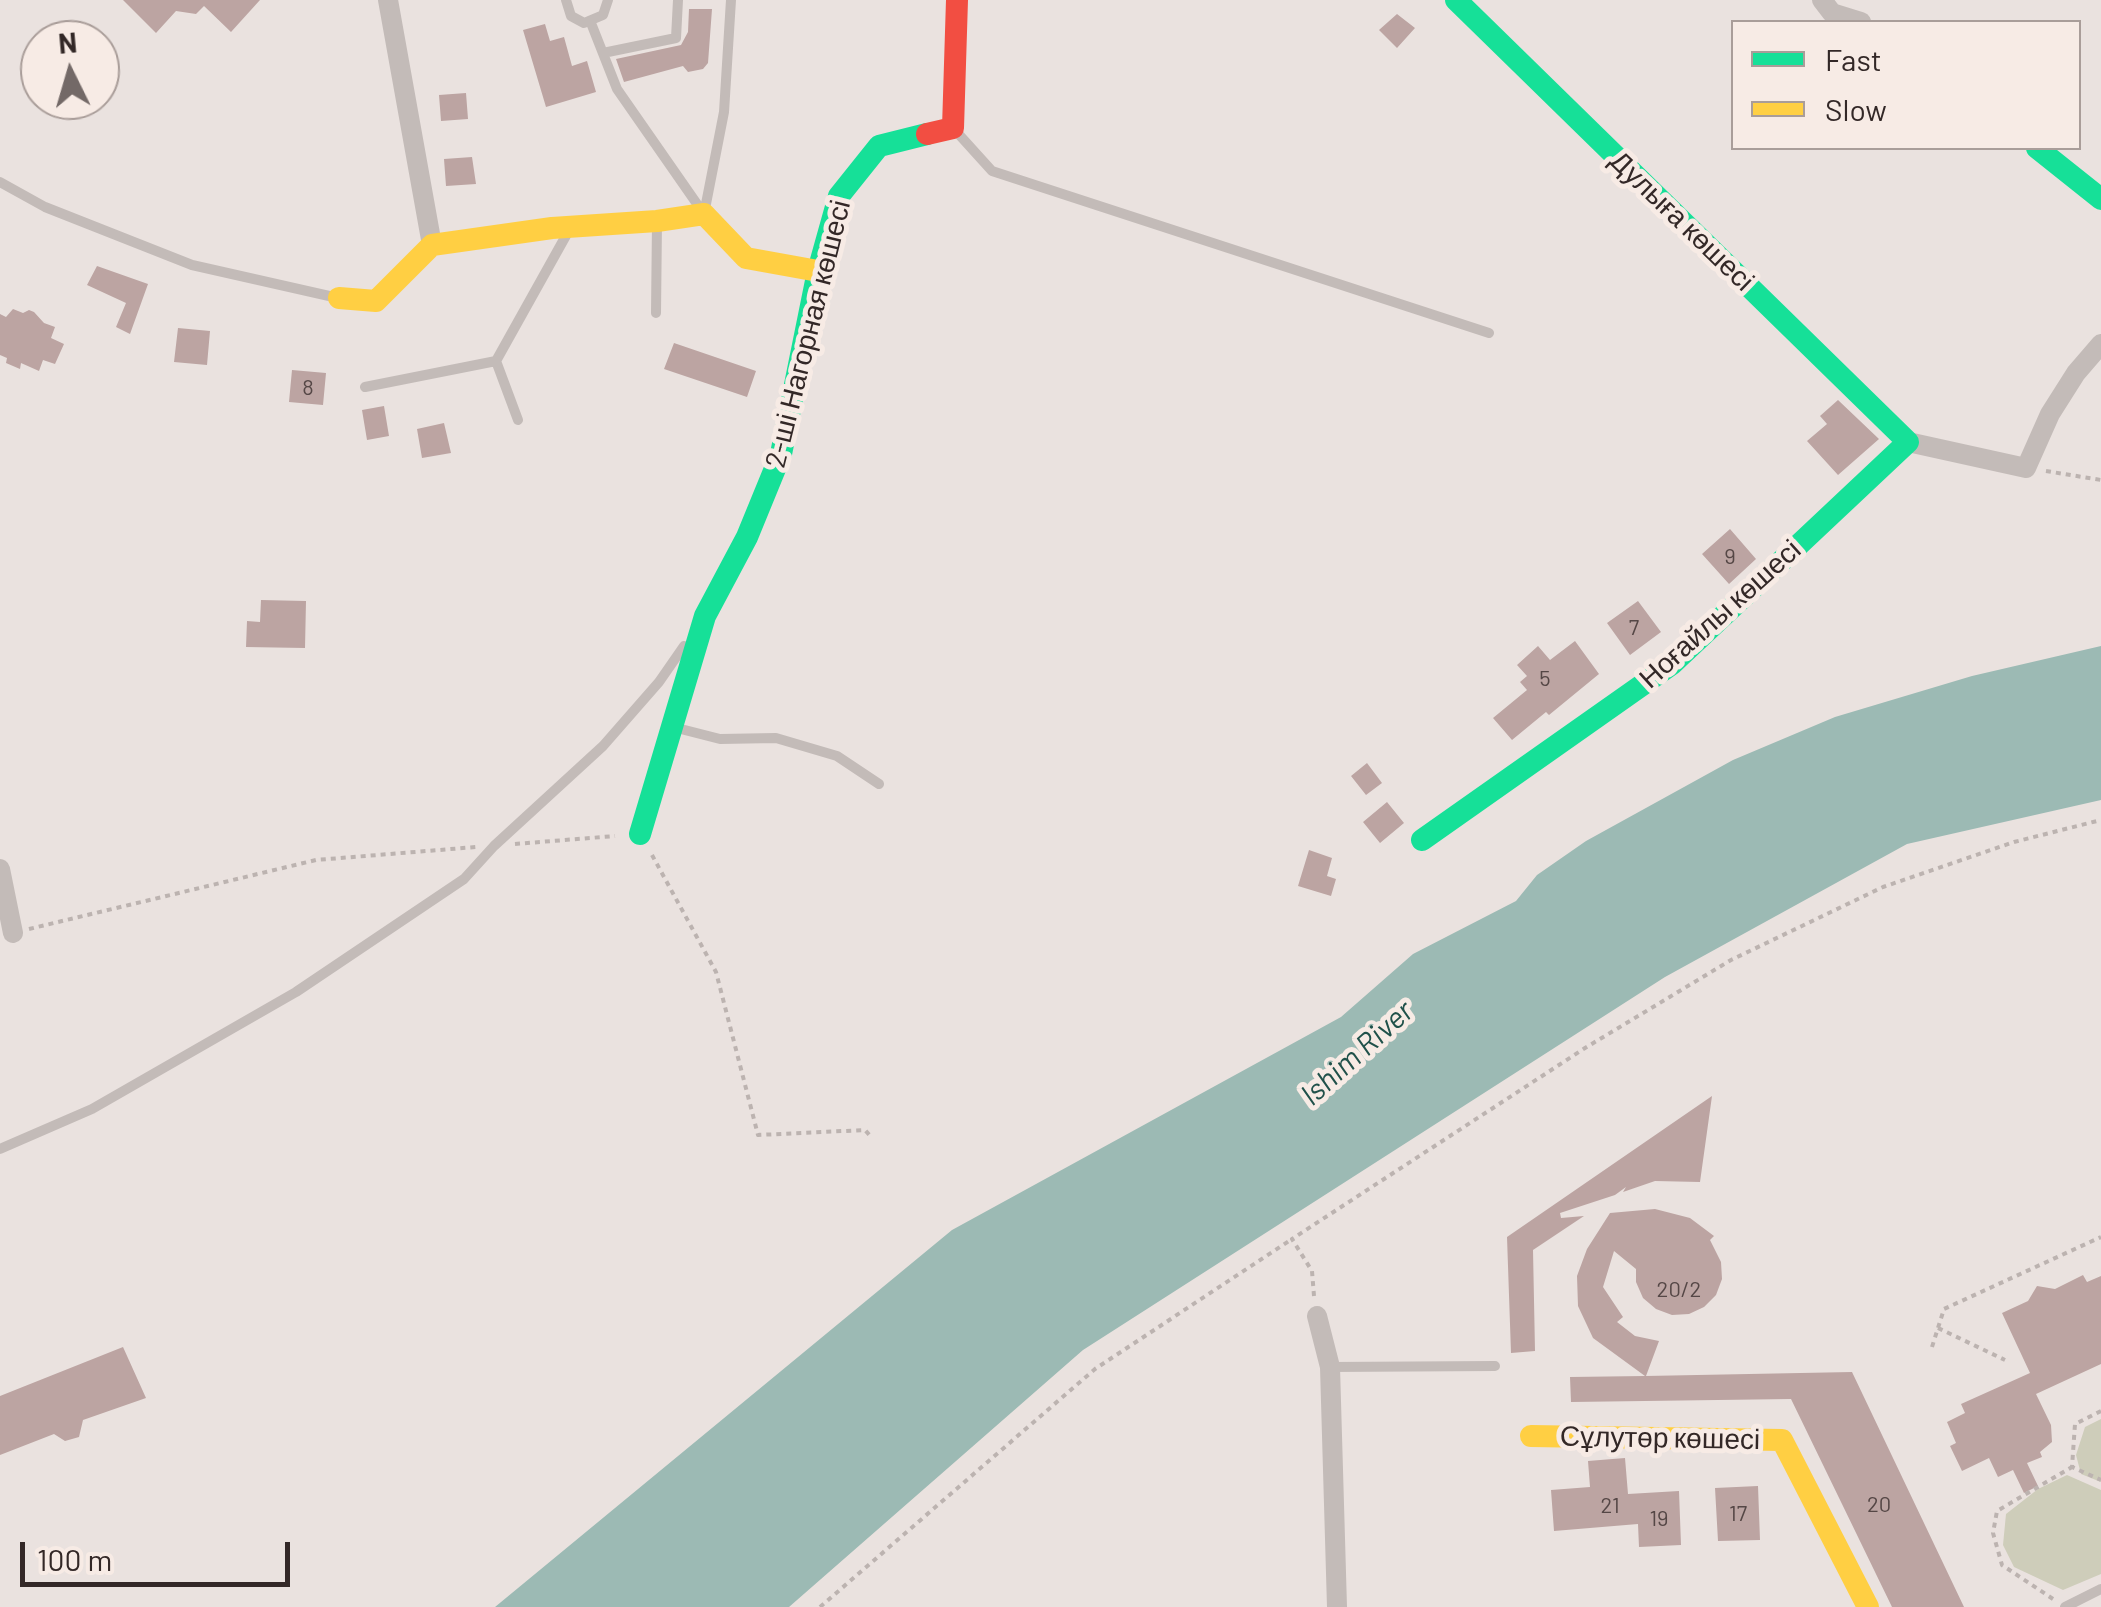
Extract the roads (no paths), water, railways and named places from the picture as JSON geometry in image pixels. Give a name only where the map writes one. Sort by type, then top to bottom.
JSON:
[{"type":"street","points":[[388,0],[432,245]]},
{"type":"street","points":[[953,128],[957,0]]},
{"type":"street","name":"Дулыға көшесі","points":[[1456,0],[1908,442]]},
{"type":"street","points":[[1822,0],[1832,13],[1855,20]]},
{"type":"street","name":"2-ші Нагорная көшесі","points":[[640,834],[705,616],[748,537],[781,454],[818,271],[839,196],[878,146],[953,128]]},
{"type":"street","points":[[2040,150],[2101,199]]},
{"type":"street","points":[[339,298],[376,301],[432,245],[571,226],[657,222],[704,214],[746,258],[818,271]]},
{"type":"street","points":[[1908,442],[2026,468],[2050,414],[2076,373],[2101,344]]},
{"type":"street","name":"Ноғайлы көшесі","points":[[1422,840],[1672,664],[1908,442]]},
{"type":"street","points":[[0,869],[12,932]]},
{"type":"street","points":[[1316,1316],[1330,1367],[1338,1607]]},
{"type":"street","name":"Сұлутөр көшесі","points":[[1531,1436],[1782,1440],[1868,1607]]},
{"type":"lane","points":[[566,0],[572,16],[591,22],[603,16],[608,0]]},
{"type":"lane","points":[[603,54],[676,38],[678,0]]},
{"type":"lane","points":[[704,214],[724,112],[732,0]]},
{"type":"lane","points":[[591,22],[617,89],[704,214]]},
{"type":"lane","points":[[953,128],[992,171],[1488,333]]},
{"type":"lane","points":[[0,182],[46,207],[192,265],[339,298]]},
{"type":"lane","points":[[656,312],[657,222]]},
{"type":"lane","points":[[518,420],[496,361],[571,226]]},
{"type":"lane","points":[[365,387],[496,361]]},
{"type":"lane","points":[[0,1149],[92,1109],[296,992],[464,878],[603,746],[660,682],[705,616]]},
{"type":"lane","points":[[672,727],[720,738],[776,738],[837,756],[879,784]]},
{"type":"lane","points":[[1330,1367],[1494,1366]]},
{"type":"lane","points":[[2065,1607],[2101,1589]]},
{"type":"water","name":"Ishim River","points":[[2101,646],[2101,800],[1907,844],[1665,977],[1083,1350],[789,1607],[495,1607],[952,1230],[1341,1017],[1413,954],[1516,901],[1537,875],[1586,841],[1733,760],[1835,717],[1972,676]]}]
